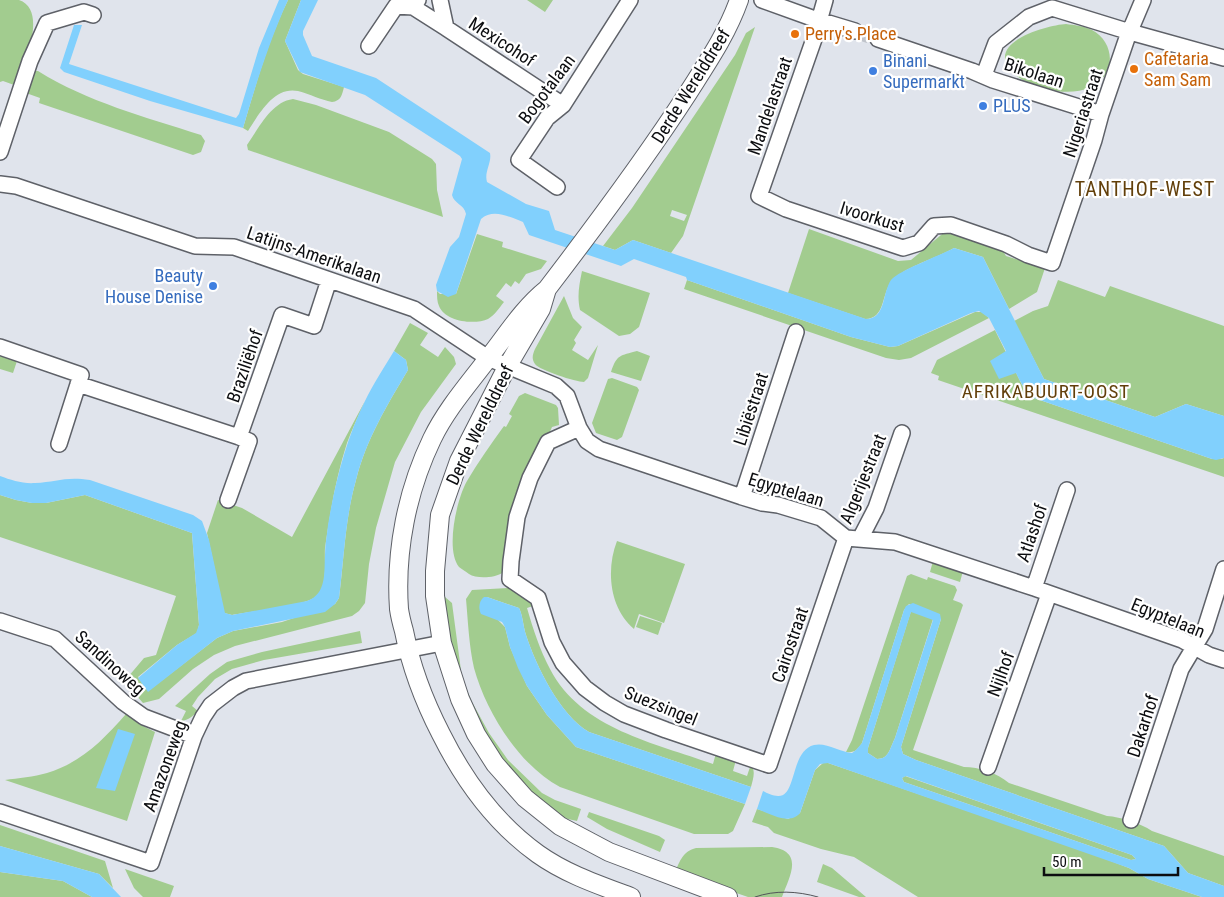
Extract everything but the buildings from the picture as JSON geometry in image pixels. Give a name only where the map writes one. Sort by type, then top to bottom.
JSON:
[{"type":"street","name":"Mexicohof","points":[[440,0],[446,28]]},
{"type":"street","name":"Bogotalaan","points":[[557,187],[519,160],[548,118],[563,105],[630,0]]},
{"type":"street","name":"Derde Werelddreef","points":[[631,897],[568,872],[538,854],[509,829],[487,806],[466,778],[448,748],[428,708],[408,649],[399,610],[402,537],[408,504],[419,470],[433,437],[457,397],[530,303],[547,288],[630,180],[719,45],[739,0]]},
{"type":"street","points":[[762,0],[855,31]]},
{"type":"street","name":"Mandelastraat","points":[[759,196],[825,0]]},
{"type":"street","name":"Nigeriastraat","points":[[1052,263],[1094,140],[1100,114],[1130,32],[1144,0]]},
{"type":"street","name":"Mexicohof","points":[[369,46],[396,6],[416,3],[446,28],[563,105]]},
{"type":"street","name":"Bikolaan","points":[[984,75],[996,43],[1029,17],[1052,8],[1224,58]]},
{"type":"street","points":[[0,152],[30,60],[46,23],[84,12],[93,15]]},
{"type":"street","name":"Bikolaan","points":[[878,39],[984,75],[993,80],[1100,114]]},
{"type":"street","name":"Latijns-Amerikalaan","points":[[0,184],[16,186],[195,246],[234,246],[414,309],[488,358],[507,367]]},
{"type":"street","name":"Ivoorkust","points":[[759,196],[786,209],[903,248],[918,244],[934,226],[951,225],[1006,244],[1028,255],[1052,263]]},
{"type":"street","name":"Braziliëhof","points":[[240,438],[282,316],[314,326],[329,280]]},
{"type":"street","name":"Derde Werelddreef","points":[[547,288],[541,309],[507,367],[458,461],[440,515],[435,571],[435,596],[442,643],[460,699],[476,734],[495,764],[525,798],[560,826],[609,852],[702,894],[728,897]]},
{"type":"street","name":"Libiëstraat","points":[[742,497],[796,332]]},
{"type":"street","points":[[0,347],[81,374],[59,444]]},
{"type":"street","name":"Egyptelaan","points":[[507,367],[556,386],[567,396],[579,428],[587,440],[599,448],[742,497],[762,503],[778,504],[821,518],[853,538],[895,542],[1034,588],[1182,640],[1209,655],[1224,660]]},
{"type":"street","points":[[78,384],[249,441],[228,500]]},
{"type":"street","name":"Suezsingel","points":[[579,428],[548,442],[530,478],[518,517],[510,579],[538,598],[552,642],[562,663],[585,688],[605,703],[624,714],[650,724],[769,765]]},
{"type":"street","name":"Algerijestraat","points":[[853,538],[876,508],[902,433]]},
{"type":"street","name":"Atlashof","points":[[1034,588],[1066,490]]},
{"type":"street","name":"Cairostraat","points":[[769,765],[853,538]]},
{"type":"street","name":"Dakarhof","points":[[1131,820],[1182,668],[1205,629],[1224,569]]},
{"type":"street","name":"Nijlhof","points":[[988,767],[1049,594]]},
{"type":"street","name":"Sandinoweg","points":[[0,621],[55,639],[123,702],[144,717],[194,736]]},
{"type":"street","name":"Amazoneweg","points":[[0,812],[151,863],[194,736],[211,705],[233,688],[246,681],[442,643]]},
{"type":"green space","points":[[0,0],[19,0],[28,6],[32,15],[32,40],[17,86],[3,81],[0,82]]},
{"type":"green space","points":[[288,0],[301,0],[285,41],[298,70],[303,74],[344,87],[343,93],[339,99],[332,102],[298,91],[282,93],[268,103],[248,131],[243,128],[253,95],[268,47]]},
{"type":"green space","points":[[527,0],[553,0],[545,12]]},
{"type":"green space","points":[[1066,24],[1092,30],[1100,35],[1105,42],[1109,50],[1109,67],[1099,82],[1084,90],[1056,91],[1028,83],[1010,70],[1005,57],[1008,49],[1014,42],[1047,27]]},
{"type":"green space","points":[[755,27],[683,236],[671,253],[633,240],[615,250],[603,246],[632,208],[735,55],[746,33]],"holes":[[[672,210],[687,215],[684,221],[670,216]]]},
{"type":"green space","points":[[34,71],[38,71],[77,92],[97,100],[201,135],[205,141],[201,152],[193,155],[39,103],[40,98],[26,93]]},
{"type":"green space","points":[[293,99],[316,105],[389,132],[432,159],[436,164],[437,190],[443,217],[248,150],[247,145],[272,110],[285,101]]},
{"type":"green space","points":[[809,229],[898,261],[911,260],[947,230],[1000,246],[1006,256],[1045,268],[1037,292],[1009,309],[983,257],[954,248],[897,276],[889,286],[877,315],[865,319],[788,293]]},
{"type":"green space","points":[[477,234],[503,242],[502,247],[547,261],[541,269],[526,274],[519,284],[515,281],[511,287],[506,283],[496,296],[504,302],[488,319],[476,322],[461,321],[447,316],[442,311],[438,303],[437,291],[440,294],[456,294]]},
{"type":"green space","points":[[582,271],[650,293],[639,327],[630,334],[619,336],[580,310],[579,291]]},
{"type":"green space","points":[[687,280],[851,337],[890,347],[898,346],[975,312],[982,312],[989,318],[911,358],[899,360],[886,358],[684,289]]},
{"type":"green space","points":[[1058,280],[1105,297],[1110,286],[1224,326],[1224,416],[1186,404],[1155,417],[1044,379],[1014,321],[1048,306]]},
{"type":"green space","points":[[564,296],[573,318],[582,327],[574,340],[576,343],[572,350],[588,360],[598,345],[588,378],[584,382],[566,378],[543,369],[535,364],[533,360],[535,349]]},
{"type":"green space","points":[[410,323],[428,333],[420,345],[438,357],[445,347],[454,357],[456,364],[421,412],[395,462],[376,528],[369,564],[365,603],[352,616],[235,646],[214,655],[193,669],[159,699],[143,703],[128,686],[128,677],[144,658],[156,655],[176,596],[0,537],[0,495],[32,503],[46,503],[85,495],[192,533],[199,625],[197,633],[177,645],[138,677],[148,691],[217,638],[233,631],[282,622],[335,604],[339,598],[352,494],[360,465],[371,437],[408,370],[406,360],[394,351]]},
{"type":"green space","points":[[995,330],[1023,387],[1034,398],[1212,459],[1224,458],[1224,477],[938,380],[939,376],[931,373],[937,360]]},
{"type":"green space","points":[[637,351],[650,356],[641,381],[611,372],[617,359]]},
{"type":"green space","points":[[0,356],[17,361],[13,373],[0,369]]},
{"type":"green space","points":[[612,378],[637,387],[639,390],[622,437],[617,440],[596,433],[592,423],[608,379]]},
{"type":"green space","points":[[525,393],[556,405],[558,408],[559,425],[552,427],[549,434],[502,573],[490,577],[472,576],[459,567],[455,559],[453,537],[456,511],[467,481],[504,426],[506,427],[512,416],[509,414],[519,396]]},
{"type":"green space","points":[[365,401],[343,456],[331,508],[325,548],[324,582],[319,594],[308,601],[287,606],[232,615],[224,613],[207,533],[218,500],[242,508],[292,537]]},
{"type":"green space","points":[[617,541],[685,564],[664,623],[639,614],[634,629],[619,610],[612,588],[611,576]]},
{"type":"green space","points":[[933,561],[963,571],[960,582],[930,572]]},
{"type":"green space","points":[[911,574],[927,580],[928,577],[955,586],[957,590],[953,600],[963,605],[913,750],[964,767],[988,771],[1009,783],[1107,816],[1142,825],[1152,831],[1224,856],[1224,886],[1188,873],[1164,846],[903,754],[901,747],[941,619],[909,604],[904,610],[862,743],[856,751],[846,752],[852,740],[907,576]]},
{"type":"green space","points":[[515,587],[536,605],[527,608],[543,654],[550,669],[564,689],[580,706],[600,720],[621,731],[667,749],[713,764],[716,753],[736,760],[733,771],[747,776],[751,764],[754,773],[751,787],[589,732],[568,714],[550,689],[530,647],[519,608],[487,597],[498,620],[505,627],[510,647],[527,686],[547,715],[576,747],[745,804],[733,831],[728,834],[694,834],[560,787],[531,765],[518,751],[506,736],[479,685],[471,651],[466,599],[472,590],[508,588],[512,590]]},
{"type":"green space","points":[[445,597],[452,603],[462,678],[472,702],[489,733],[508,760],[542,793],[555,800],[581,809],[577,821],[559,817],[532,795],[497,755],[461,690],[440,599]]},
{"type":"green space","points":[[911,611],[933,619],[895,738],[887,755],[877,759],[868,753],[868,748]]},
{"type":"green space","points":[[640,616],[662,623],[658,635],[636,627]]},
{"type":"green space","points":[[360,631],[362,643],[264,660],[232,669],[215,679],[198,697],[192,706],[198,711],[189,719],[181,721],[186,711],[175,706],[210,674],[227,662],[262,652]]},
{"type":"green space","points":[[126,714],[139,724],[155,732],[127,821],[5,780],[42,774],[71,763],[100,742]]},
{"type":"green space","points":[[823,763],[828,763],[1090,853],[1129,868],[1148,879],[1202,897],[918,897],[854,857],[821,849],[774,833],[768,827],[752,822],[757,809],[788,819],[800,813],[815,770]]},
{"type":"green space","points":[[905,776],[1132,855],[1136,859],[1131,860],[904,782],[902,778]]},
{"type":"green space","points":[[589,812],[659,836],[665,840],[660,852],[607,829],[587,817]]},
{"type":"green space","points":[[0,825],[105,861],[113,888],[99,874],[0,846]]},
{"type":"green space","points":[[772,847],[782,850],[792,860],[791,874],[782,897],[748,897],[675,872],[680,860],[692,849]]},
{"type":"green space","points":[[823,864],[832,868],[866,897],[859,897],[817,882]]},
{"type":"green space","points":[[125,869],[174,886],[170,897],[143,897],[134,888]]},
{"type":"green space","points":[[0,872],[63,881],[92,897],[0,897]]},
{"type":"water","points":[[279,0],[288,0],[263,63],[243,128],[150,101],[64,72],[60,68],[74,25],[82,25],[69,64],[236,118],[239,114],[259,48]]},
{"type":"water","points":[[301,0],[318,0],[303,31],[312,56],[376,78],[490,153],[486,175],[487,182],[526,204],[549,211],[555,230],[615,250],[633,240],[866,319],[877,315],[883,304],[888,285],[895,276],[902,272],[954,248],[983,257],[1044,379],[1155,417],[1186,404],[1224,416],[1224,458],[1212,459],[1034,398],[1026,390],[1016,373],[999,379],[990,361],[1006,351],[989,318],[979,311],[898,346],[890,347],[851,337],[687,280],[686,277],[634,259],[621,266],[529,235],[523,222],[496,214],[491,214],[481,219],[456,294],[448,297],[437,291],[436,285],[450,247],[459,237],[466,214],[452,195],[462,159],[365,95],[300,72],[285,41]]},
{"type":"water","points":[[394,351],[406,360],[408,370],[378,423],[360,465],[349,509],[339,598],[335,604],[325,612],[233,631],[217,638],[148,692],[138,678],[177,645],[196,633],[199,625],[192,533],[85,495],[46,503],[16,500],[0,495],[0,476],[31,483],[68,479],[90,480],[193,515],[202,521],[209,540],[225,613],[232,615],[307,601],[318,593],[323,582],[328,525],[334,493],[347,446],[368,395]]},
{"type":"water","points":[[484,597],[519,608],[526,635],[550,689],[568,714],[578,724],[589,732],[751,787],[745,804],[576,747],[547,715],[527,686],[518,668],[502,622],[481,614],[479,605]]},
{"type":"water","points":[[913,603],[940,614],[941,619],[901,747],[903,754],[1164,846],[1188,873],[1224,886],[1224,897],[1202,897],[1148,879],[1129,868],[828,763],[820,764],[815,770],[800,813],[796,817],[785,819],[757,809],[763,791],[778,796],[784,794],[806,749],[819,744],[852,753],[862,743],[906,606]],"holes":[[[911,612],[933,620],[895,738],[887,755],[877,759],[868,753],[868,748]],[[906,776],[1132,855],[1136,859],[1131,860],[904,782],[902,778]]]},
{"type":"water","points":[[118,729],[135,734],[115,791],[96,788]]},
{"type":"water","points":[[0,846],[99,874],[121,897],[92,897],[63,881],[0,872]]},
{"type":"tunnel","points":[[855,31],[878,39]]},
{"type":"tram line","points":[[755,897],[770,893],[786,892],[818,897]]},
{"type":"place","name":"Perry's Place","points":[[795,34]]},
{"type":"place","name":"Cafetaria Sam Sam","points":[[1134,69]]},
{"type":"place","name":"Binani Supermarkt","points":[[873,71]]},
{"type":"place","name":"PLUS","points":[[983,106]]},
{"type":"place","name":"Beauty House Denise","points":[[213,286]]},
{"type":"district","name":"TANTHOF-WEST","points":[[1145,189]]},
{"type":"district","name":"AFRIKABUURT-OOST","points":[[1046,391]]}]
